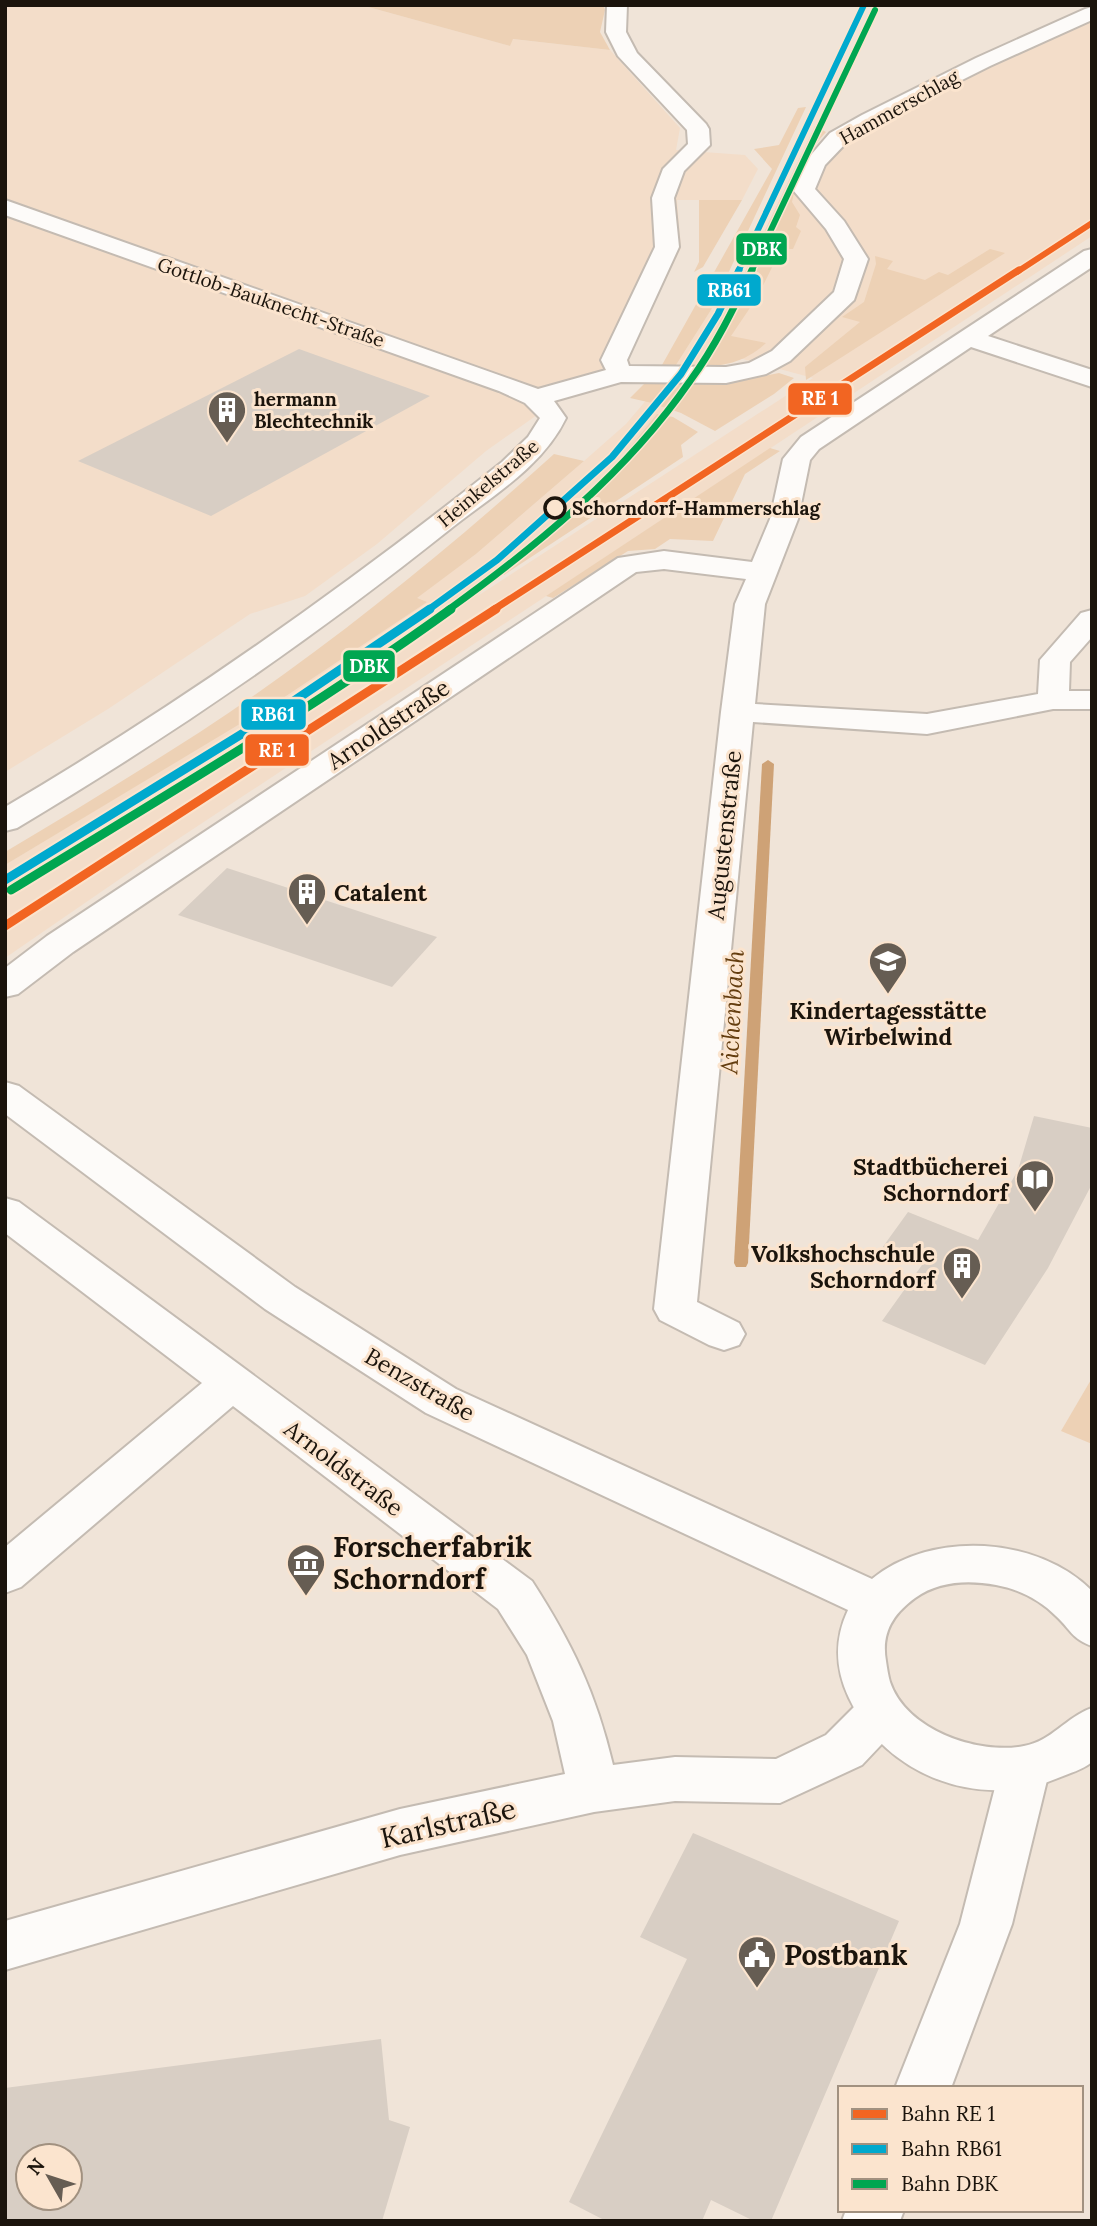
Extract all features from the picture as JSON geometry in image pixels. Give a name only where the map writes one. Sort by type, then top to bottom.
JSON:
[{"type":"street","points":[[536,398],[620,374],[614,360],[667,247],[663,198],[674,169],[699,145],[698,129],[628,56],[616,32],[617,5]]},
{"type":"street","name":"Hammerschlag","points":[[620,374],[726,375],[758,369],[781,356],[845,295],[856,259],[836,226],[804,190],[815,163],[838,138],[869,119],[983,62],[1092,13]]},
{"type":"street","name":"Gottlob-Bauknecht-Straße","points":[[5,207],[536,398]]},
{"type":"street","name":"Augustenstraße","points":[[723,1334],[675,1309],[750,604],[784,519],[797,459],[810,443],[1092,256]]},
{"type":"street","points":[[969,338],[1092,379]]},
{"type":"street","name":"Heinkelstraße","points":[[5,821],[180,713],[408,549],[503,473],[550,428],[553,418],[549,409],[536,398]]},
{"type":"street","name":"Arnoldstraße","points":[[5,986],[71,936],[628,564],[664,560],[761,572]]},
{"type":"street","points":[[1053,700],[1055,660],[1092,619]]},
{"type":"street","points":[[737,712],[927,724],[1053,700],[1092,700]]},
{"type":"street","name":"Benzstraße","points":[[5,1095],[280,1298],[441,1401],[876,1602]]},
{"type":"street","name":"Arnoldstraße","points":[[5,1212],[230,1384],[514,1595],[548,1647],[578,1721],[594,1790]]},
{"type":"street","points":[[5,1574],[230,1384]]},
{"type":"street","points":[[1092,1626],[1073,1590],[1007,1566],[956,1562],[910,1574],[876,1602],[860,1636],[861,1675],[880,1713],[909,1740],[945,1760],[984,1769],[1025,1769],[1069,1751],[1092,1729]]},
{"type":"street","name":"Karlstraße","points":[[5,1946],[400,1832],[594,1790],[675,1779],[780,1781],[844,1750],[880,1713]]},
{"type":"street","points":[[924,2086],[986,1924],[1025,1769]]},
{"type":"shaded area","points":[[5,5],[361,5],[510,46],[512,39],[610,50],[680,128],[676,150],[745,155],[758,169],[742,200],[677,200],[681,248],[633,347],[486,451],[377,544],[305,596],[250,614],[108,709],[5,772]]},
{"type":"shaded area","points":[[361,5],[603,5],[605,10],[600,32],[610,50],[513,39],[510,46]]},
{"type":"shaded area","points":[[1092,15],[1092,236],[175,841],[5,958],[5,865],[175,762],[416,598],[476,554],[584,461],[626,424],[676,365],[711,310],[730,312],[801,165],[846,138]],"holes":[[[709,350],[813,378],[476,597],[603,481],[690,383]]]},
{"type":"shaded area","points":[[806,107],[711,310],[676,365],[662,365],[772,169],[754,149],[779,145],[798,108]]},
{"type":"shaded area","points":[[815,126],[826,132],[804,164],[792,202],[800,215],[796,227],[801,231],[793,249],[781,249],[758,296],[731,336],[766,343],[750,355],[734,362],[696,367],[731,301]]},
{"type":"shaded area","points":[[699,200],[742,200],[703,267],[694,272],[699,262]]},
{"type":"shaded area","points":[[990,249],[1005,253],[806,380],[805,367],[860,322],[842,317],[864,302],[876,264],[875,256],[893,261],[887,269],[925,280],[939,272],[948,275]]},
{"type":"shaded area","points":[[779,373],[794,378],[774,394],[715,431],[681,413],[660,406],[682,381],[731,382]]},
{"type":"shaded area","points":[[671,380],[652,403],[630,398],[647,381]]},
{"type":"shaded area","points":[[657,414],[673,417],[698,432],[681,445],[683,457],[504,575],[502,572],[603,481]]},
{"type":"shaded area","points":[[770,448],[780,451],[745,474],[713,541],[670,539],[655,549],[628,551],[553,598],[546,596]]},
{"type":"shaded area","points":[[554,454],[584,461],[476,554],[417,598],[427,602],[283,698],[5,865],[5,852],[200,732],[338,634],[426,564]]},
{"type":"shaded area","points":[[1092,1378],[1092,1444],[1061,1431]]},
{"type":"building","name":"hermann Blechtechnik","points":[[299,349],[430,396],[211,516],[78,461]]},
{"type":"building","name":"Catalent","points":[[227,868],[437,937],[392,987],[178,915]]},
{"type":"building","points":[[1034,1116],[1092,1128],[1092,1184],[1048,1268],[985,1365],[882,1321],[922,1265],[882,1248],[908,1212],[978,1240],[1018,1170]]},
{"type":"building","name":"Postbank","points":[[693,1833],[899,1921],[771,2221],[754,2221],[711,2200],[702,2221],[606,2221],[569,2202],[687,1959],[640,1937]]},
{"type":"building","points":[[381,2039],[389,2120],[410,2127],[382,2221],[5,2221],[5,2088]]},
{"type":"waterway","name":"Aichenbach","points":[[741,1263],[768,764]]},
{"type":"transit line","points":[[5,926],[1092,223]]},
{"type":"rail line","name":"RB61","points":[[5,880],[279,711],[384,642],[497,560],[612,457],[681,374],[718,314],[864,5]]},
{"type":"rail line","name":"DBK","points":[[11,890],[285,721],[391,652],[505,569],[620,466],[690,382],[728,320],[875,10]]},
{"type":"place","name":"hermann Blechtechnik","points":[[227,444]]},
{"type":"place","name":"Schorndorf-Hammerschlag","points":[[555,508]]},
{"type":"place","name":"Catalent","points":[[307,926]]},
{"type":"place","name":"Kindertagesstätte Wirbelwind","points":[[888,995]]},
{"type":"place","name":"Stadtbücherei Schorndorf","points":[[1035,1213]]},
{"type":"place","name":"Volkshochschule Schorndorf","points":[[962,1300]]},
{"type":"place","name":"Forscherfabrik Schorndorf","points":[[306,1597]]},
{"type":"place","name":"Postbank","points":[[757,1989]]}]
